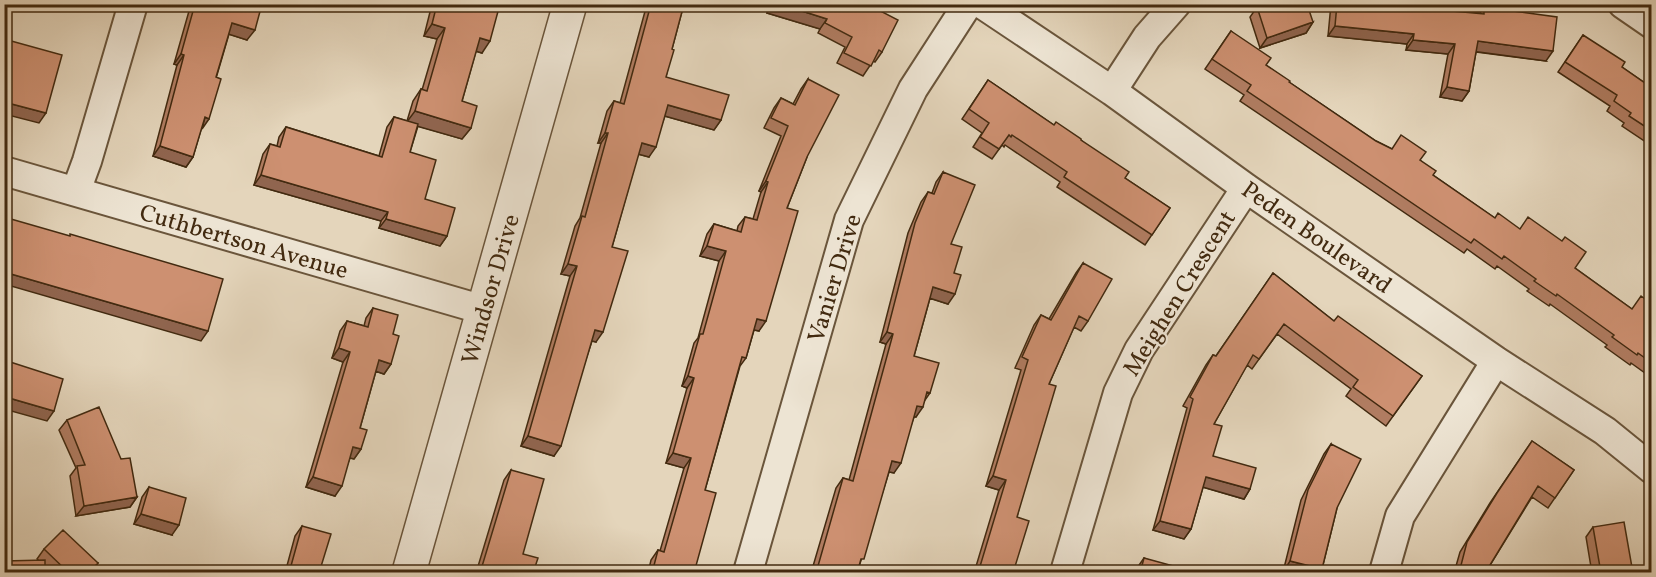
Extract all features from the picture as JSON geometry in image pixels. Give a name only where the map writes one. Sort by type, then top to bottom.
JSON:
[{"type":"street","points":[[76,191],[133,4]]},
{"type":"street","name":"Windsor Drive","points":[[409,573],[570,4]]},
{"type":"street","name":"Vanier Drive","points":[[748,573],[849,220],[913,89],[968,4]]},
{"type":"street","name":"Peden Boulevard","points":[[982,4],[1112,91],[1246,188],[1496,361],[1605,431],[1652,468]]},
{"type":"street","points":[[1112,91],[1148,37],[1176,4]]},
{"type":"street","points":[[1623,4],[1652,24]]},
{"type":"street","name":"Cuthbertson Avenue","points":[[4,171],[484,310]]},
{"type":"street","name":"Meighen Crescent","points":[[1065,573],[1118,393],[1139,350],[1246,188]]},
{"type":"street","points":[[1384,573],[1400,516],[1496,361]]},
{"type":"building","points":[[195,4],[262,4],[255,30],[232,23],[216,77],[221,79],[209,119],[205,117],[193,157],[160,146]]},
{"type":"building","points":[[437,4],[500,4],[490,41],[480,38],[462,101],[477,106],[471,128],[415,111],[421,89],[427,91],[445,28],[432,24]]},
{"type":"building","points":[[651,4],[684,4],[666,77],[729,95],[721,120],[668,105],[656,147],[642,143],[612,247],[628,251],[603,332],[595,330],[561,446],[528,436],[577,266],[568,264],[582,216],[585,217],[608,133],[605,133],[614,101],[624,104]]},
{"type":"building","points":[[780,4],[867,4],[898,20],[882,52],[879,50],[871,66],[844,53],[852,37],[825,23],[827,19]]},
{"type":"building","points":[[1265,4],[1307,4],[1313,22],[1267,38],[1257,7]]},
{"type":"building","points":[[1337,4],[1408,4],[1408,7],[1484,14],[1484,7],[1557,17],[1553,51],[1478,41],[1469,91],[1447,87],[1455,44],[1413,40],[1414,34],[1335,26]]},
{"type":"building","points":[[1231,31],[1271,58],[1266,65],[1376,141],[1392,149],[1401,135],[1426,152],[1420,160],[1436,171],[1433,175],[1495,218],[1498,213],[1520,229],[1528,217],[1562,241],[1565,237],[1586,252],[1575,268],[1632,309],[1641,296],[1652,304],[1652,363],[1612,337],[1614,335],[1557,294],[1556,296],[1534,281],[1536,279],[1504,256],[1502,259],[1474,239],[1471,243],[1247,91],[1251,85],[1212,59]]},
{"type":"building","points":[[1583,35],[1625,62],[1622,67],[1652,88],[1652,131],[1629,116],[1631,113],[1614,101],[1617,95],[1565,62]]},
{"type":"building","points":[[4,39],[62,55],[46,113],[4,102]]},
{"type":"building","points":[[808,79],[839,95],[807,157],[787,208],[798,211],[766,321],[757,319],[746,358],[742,357],[705,490],[716,493],[694,573],[652,573],[658,550],[664,552],[691,458],[673,453],[694,378],[688,376],[700,334],[703,334],[726,251],[707,246],[714,224],[741,232],[745,217],[757,220],[768,182],[766,181],[788,126],[771,118],[781,98],[795,105]]},
{"type":"building","points":[[988,80],[1054,125],[1056,122],[1129,172],[1125,178],[1170,208],[1152,235],[1064,177],[1067,172],[1012,135],[1011,137],[1009,135],[999,149],[980,137],[989,123],[969,109]]},
{"type":"building","points":[[394,117],[418,124],[410,152],[436,160],[425,199],[455,208],[447,236],[386,219],[388,212],[261,175],[270,144],[280,147],[286,127],[382,157]]},
{"type":"building","points":[[943,172],[975,185],[951,244],[962,247],[954,273],[961,275],[955,294],[933,287],[914,356],[939,363],[930,393],[927,392],[923,407],[917,406],[901,463],[892,461],[864,559],[861,559],[857,573],[816,573],[843,478],[853,481],[893,334],[887,332],[915,223],[928,192],[934,194]]},
{"type":"building","points":[[4,217],[223,279],[208,331],[4,272]]},
{"type":"building","points":[[1083,263],[1112,279],[1088,321],[1079,316],[1049,384],[1056,386],[1017,517],[1029,521],[1013,573],[978,573],[1006,480],[993,476],[1028,360],[1022,357],[1041,315],[1051,320]]},
{"type":"building","points":[[1273,273],[1334,321],[1338,316],[1422,376],[1393,416],[1353,387],[1358,380],[1284,324],[1259,359],[1253,355],[1214,424],[1222,426],[1213,456],[1256,468],[1250,489],[1206,477],[1191,529],[1160,521],[1193,399],[1190,397],[1213,355],[1216,356]]},
{"type":"building","points":[[373,308],[398,315],[393,334],[399,336],[391,364],[379,360],[360,428],[367,430],[361,449],[353,447],[342,486],[313,477],[350,352],[339,348],[347,321],[368,327]]},
{"type":"building","points":[[4,360],[63,379],[54,411],[9,398],[7,406],[4,405]]},
{"type":"building","points":[[99,407],[121,459],[130,458],[137,497],[84,506],[77,466],[85,465],[67,420]]},
{"type":"building","points":[[1532,441],[1574,470],[1555,498],[1538,486],[1487,570],[1494,573],[1459,573],[1467,542]]},
{"type":"building","points":[[1331,444],[1361,459],[1337,508],[1322,569],[1290,561],[1308,490]]},
{"type":"building","points":[[511,470],[544,479],[523,554],[538,558],[533,573],[480,573]]},
{"type":"building","points":[[149,487],[186,498],[179,525],[141,514]]},
{"type":"building","points":[[1624,522],[1633,573],[1601,573],[1593,527]]},
{"type":"building","points":[[302,526],[331,534],[319,573],[289,573]]},
{"type":"building","points":[[63,530],[98,563],[92,569],[95,573],[69,573],[44,549]]},
{"type":"building","points":[[1144,558],[1177,567],[1175,573],[1140,573]]},
{"type":"building","points":[[45,560],[45,573],[4,573],[4,561]]}]
